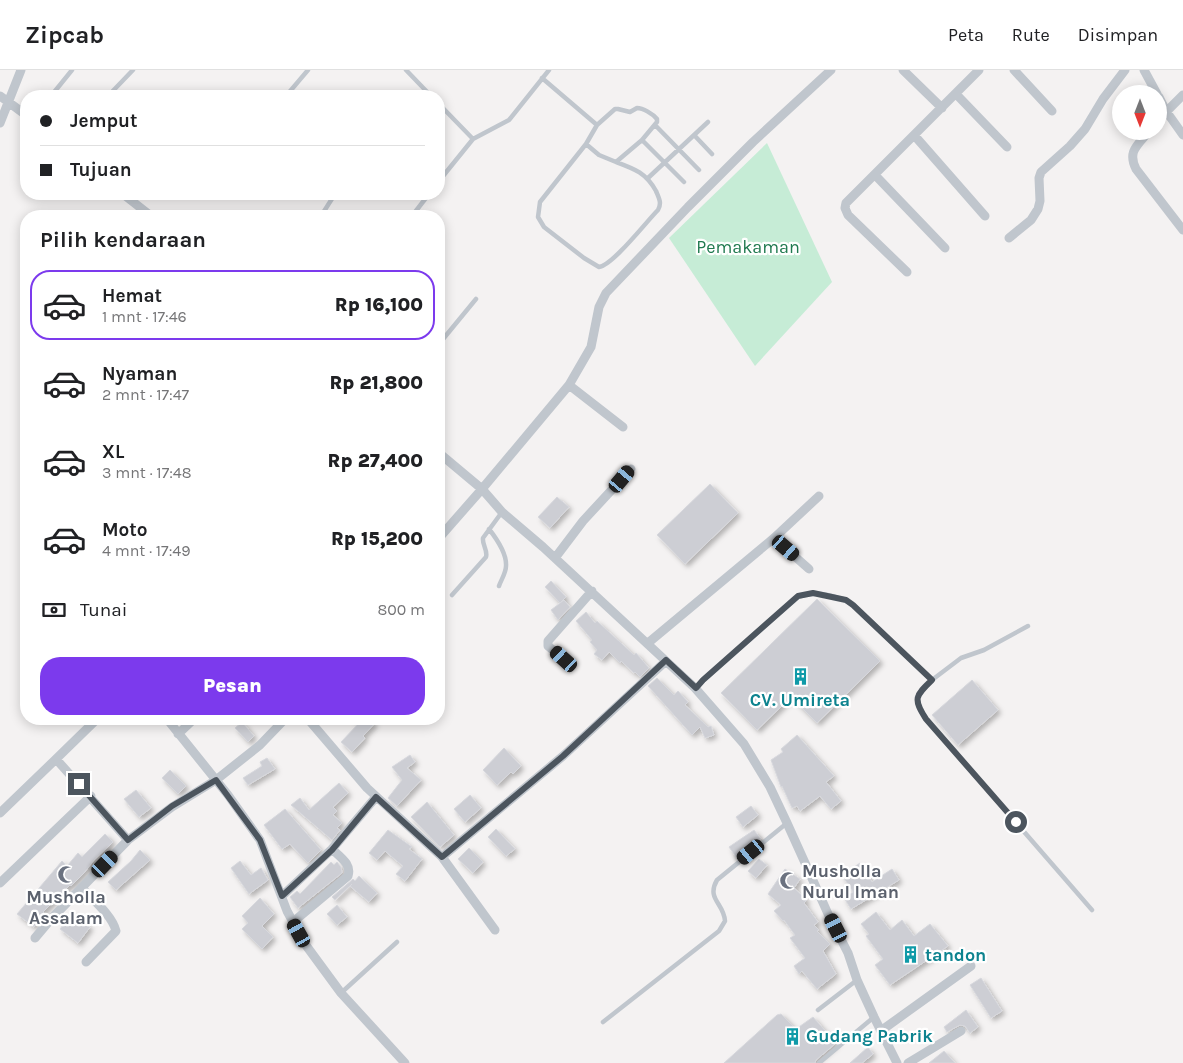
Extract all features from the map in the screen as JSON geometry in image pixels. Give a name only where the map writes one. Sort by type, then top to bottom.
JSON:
[{"type":"street","points":[[0,123],[4,99],[21,70]]},
{"type":"street","points":[[445,531],[569,385],[591,348],[599,307],[606,292],[753,142],[830,70]]},
{"type":"street","points":[[903,70],[942,108]]},
{"type":"street","points":[[1014,70],[1052,111]]},
{"type":"street","points":[[1009,238],[1031,220],[1038,209],[1039,178],[1042,172],[1085,129],[1125,70]]},
{"type":"street","points":[[1144,70],[1152,85]]},
{"type":"street","points":[[907,272],[846,212],[845,207],[848,200],[956,94],[975,72]]},
{"type":"street","points":[[956,94],[1007,147]]},
{"type":"street","points":[[1168,109],[1183,95]]},
{"type":"street","points":[[4,99],[20,111]]},
{"type":"street","points":[[1168,114],[1183,135]]},
{"type":"street","points":[[914,135],[985,216]]},
{"type":"street","points":[[1142,140],[1134,149],[1132,157],[1136,169],[1183,230]]},
{"type":"street","points":[[874,175],[945,248]]},
{"type":"street","points":[[131,200],[143,210]]},
{"type":"street","points":[[569,385],[623,427]]},
{"type":"street","points":[[445,458],[482,489],[502,512],[592,591],[696,688],[744,744],[770,787],[848,953],[857,980],[874,1017],[897,1063]]},
{"type":"street","points":[[555,558],[583,521],[631,469]]},
{"type":"street","points":[[648,643],[774,538],[819,496]]},
{"type":"street","points":[[774,538],[809,569]]},
{"type":"street","points":[[564,659],[548,646],[548,641],[592,591]]},
{"type":"street","points":[[442,857],[563,756],[666,660]]},
{"type":"street","points":[[0,813],[91,725]]},
{"type":"street","points":[[171,725],[216,780],[260,840],[293,922],[305,944],[341,993],[405,1063]]},
{"type":"street","points":[[178,734],[188,725]]},
{"type":"street","points":[[35,938],[50,919],[128,840],[172,806],[216,780],[260,745],[279,725]]},
{"type":"street","points":[[313,725],[367,788],[442,857],[495,930]]},
{"type":"street","points":[[56,759],[91,796],[128,840]]},
{"type":"street","points":[[0,883],[91,796]]},
{"type":"street","points":[[282,896],[332,850],[376,797]]},
{"type":"street","points":[[293,922],[348,876],[350,870],[348,865],[332,850]]},
{"type":"street","points":[[82,888],[115,926],[116,931],[86,962]]},
{"type":"street","points":[[882,1030],[971,966]]},
{"type":"street","points":[[908,1063],[961,1031]]},
{"type":"lane","points":[[56,90],[72,70]]},
{"type":"lane","points":[[114,90],[133,70]]},
{"type":"lane","points":[[291,90],[308,70]]},
{"type":"lane","points":[[406,70],[425,90]]},
{"type":"lane","points":[[445,174],[473,139],[509,120],[549,70]]},
{"type":"lane","points":[[542,78],[598,125]]},
{"type":"lane","points":[[586,144],[599,155],[616,162],[633,169],[648,178],[660,200],[658,210],[615,258],[603,267],[596,266],[544,227],[538,217],[540,202],[586,144],[598,125],[616,109],[630,112],[638,108],[655,117],[657,121],[655,125],[642,140],[616,162]]},
{"type":"lane","points":[[445,110],[473,139]]},
{"type":"lane","points":[[648,178],[708,122]]},
{"type":"lane","points":[[655,125],[699,170]]},
{"type":"lane","points":[[694,135],[712,154]]},
{"type":"lane","points":[[642,140],[684,182]]},
{"type":"lane","points":[[417,210],[424,200]]},
{"type":"lane","points":[[445,337],[476,299]]},
{"type":"lane","points":[[452,595],[486,556],[487,553],[483,539],[502,512]]},
{"type":"lane","points":[[489,528],[505,560],[505,572],[499,586]]},
{"type":"lane","points":[[696,688],[798,596],[813,593],[836,597],[853,605],[932,680]]},
{"type":"lane","points":[[1028,626],[984,650],[962,658],[932,680],[917,697],[920,709],[926,719],[1092,910]]},
{"type":"lane","points":[[603,1022],[719,931],[725,921],[723,911],[713,894],[714,885],[717,880],[787,823]]},
{"type":"lane","points":[[341,993],[397,942]]},
{"type":"lane","points":[[818,1010],[857,980]]},
{"type":"lane","points":[[819,1063],[874,1017]]},
{"type":"green space","name":"Pemakaman","points":[[767,143],[832,282],[755,366],[669,238]]},
{"type":"building","points":[[710,484],[738,513],[685,564],[657,535]]},
{"type":"building","points":[[557,497],[569,507],[550,528],[538,517]]},
{"type":"building","points":[[551,581],[566,597],[560,603],[545,587]]},
{"type":"building","name":"CV. Umireta","points":[[817,599],[880,661],[817,723],[791,697],[757,730],[721,693]]},
{"type":"building","points":[[564,600],[570,607],[558,620],[551,610]]},
{"type":"building","points":[[586,612],[595,623],[597,621],[634,655],[636,653],[649,668],[640,677],[621,661],[620,663],[609,652],[602,660],[594,654],[597,650],[590,642],[592,640],[576,621]]},
{"type":"building","points":[[657,678],[674,695],[678,691],[688,702],[685,705],[708,727],[711,726],[714,735],[705,738],[700,727],[692,735],[648,686]]},
{"type":"building","points":[[972,680],[998,710],[958,745],[932,715]]},
{"type":"building","points":[[238,725],[245,725],[254,736],[248,742],[235,728]]},
{"type":"building","points":[[357,725],[373,725],[363,736],[365,738],[352,752],[341,742]]},
{"type":"building","points":[[797,735],[834,776],[826,782],[841,801],[831,809],[820,796],[800,811],[797,806],[792,808],[781,787],[771,760],[783,752],[781,749]]},
{"type":"building","points":[[504,748],[521,766],[513,774],[511,772],[497,785],[483,770]]},
{"type":"building","points":[[410,755],[415,762],[407,768],[421,780],[397,806],[388,798],[402,780],[392,767]]},
{"type":"building","points":[[267,758],[275,769],[248,785],[243,778],[262,766],[260,762]]},
{"type":"building","points":[[170,770],[186,786],[178,794],[162,778]]},
{"type":"building","points":[[339,783],[348,793],[333,807],[337,811],[333,815],[342,823],[337,828],[340,830],[332,840],[291,805],[300,798],[309,810]]},
{"type":"building","points":[[136,790],[151,808],[139,817],[124,799]]},
{"type":"building","points":[[470,795],[481,808],[465,822],[454,809]]},
{"type":"building","points":[[427,802],[454,835],[440,847],[411,817]]},
{"type":"building","points":[[751,806],[758,815],[743,827],[736,817]]},
{"type":"building","points":[[285,809],[321,850],[308,863],[290,844],[282,849],[264,825]]},
{"type":"building","points":[[496,829],[515,849],[506,856],[488,837]]},
{"type":"building","points":[[388,830],[412,847],[409,849],[422,859],[405,881],[396,874],[403,866],[385,851],[377,860],[369,853]]},
{"type":"building","points":[[754,830],[761,839],[736,857],[729,847]]},
{"type":"building","points":[[105,834],[113,842],[43,912],[34,927],[17,914],[62,861],[67,866],[78,853],[82,857]]},
{"type":"building","points":[[469,848],[483,862],[473,873],[458,859]]},
{"type":"building","points":[[140,850],[150,860],[116,890],[108,882]]},
{"type":"building","points":[[759,859],[767,865],[756,878],[748,871]]},
{"type":"building","points":[[240,861],[251,875],[261,868],[268,880],[249,894],[231,868]]},
{"type":"building","points":[[331,862],[334,865],[337,862],[341,867],[342,873],[298,908],[290,897],[297,891],[300,894]]},
{"type":"building","points":[[860,863],[872,882],[892,869],[899,880],[851,909],[844,898],[853,892],[842,875]]},
{"type":"building","points":[[785,869],[800,879],[794,888],[807,900],[804,903],[818,922],[814,925],[819,930],[817,931],[830,944],[823,951],[836,974],[817,989],[802,971],[799,974],[794,966],[805,958],[790,938],[795,935],[784,920],[774,911],[781,905],[768,894]]},
{"type":"building","points":[[359,876],[377,893],[369,902],[350,886],[352,884],[335,900],[332,897],[353,879],[355,881]]},
{"type":"building","points":[[260,898],[274,914],[262,926],[273,937],[262,949],[242,929],[248,923],[242,916]]},
{"type":"building","points":[[337,905],[347,917],[337,925],[327,914]]},
{"type":"building","name":"tandon","points":[[876,912],[890,930],[902,920],[914,936],[930,924],[948,946],[890,985],[875,965],[883,959],[866,936],[869,934],[861,924]]},
{"type":"building","points":[[72,913],[90,927],[78,943],[60,929]]},
{"type":"building","points":[[981,978],[1002,1011],[991,1018],[970,985]]},
{"type":"building","points":[[966,1010],[978,1027],[970,1033],[965,1026],[960,1025],[947,1032],[944,1027]]},
{"type":"building","name":"Gudang Pabrik","points":[[781,1014],[796,1029],[813,1017],[836,1043],[815,1063],[724,1063],[777,1015]]},
{"type":"building","points":[[868,1047],[873,1054],[862,1063],[850,1063]]},
{"type":"building","points":[[944,1051],[955,1063],[929,1063]]},
{"type":"place","name":"CV. Umireta","points":[[800,677]]},
{"type":"place","name":"Musholla Assalam","points":[[66,874]]},
{"type":"place","name":"Musholla Nurul Iman","points":[[788,881]]},
{"type":"place","name":"tandon","points":[[911,955]]},
{"type":"place","name":"Gudang Pabrik","points":[[792,1036]]},
{"type":"route","points":[[79,784],[128,840],[172,806],[216,780],[260,840],[282,896],[332,850],[376,797],[442,857],[563,756],[666,660],[696,688],[798,596],[813,593],[846,600],[853,605],[932,680],[918,694],[917,700],[920,709],[926,719],[1016,822]]}]
